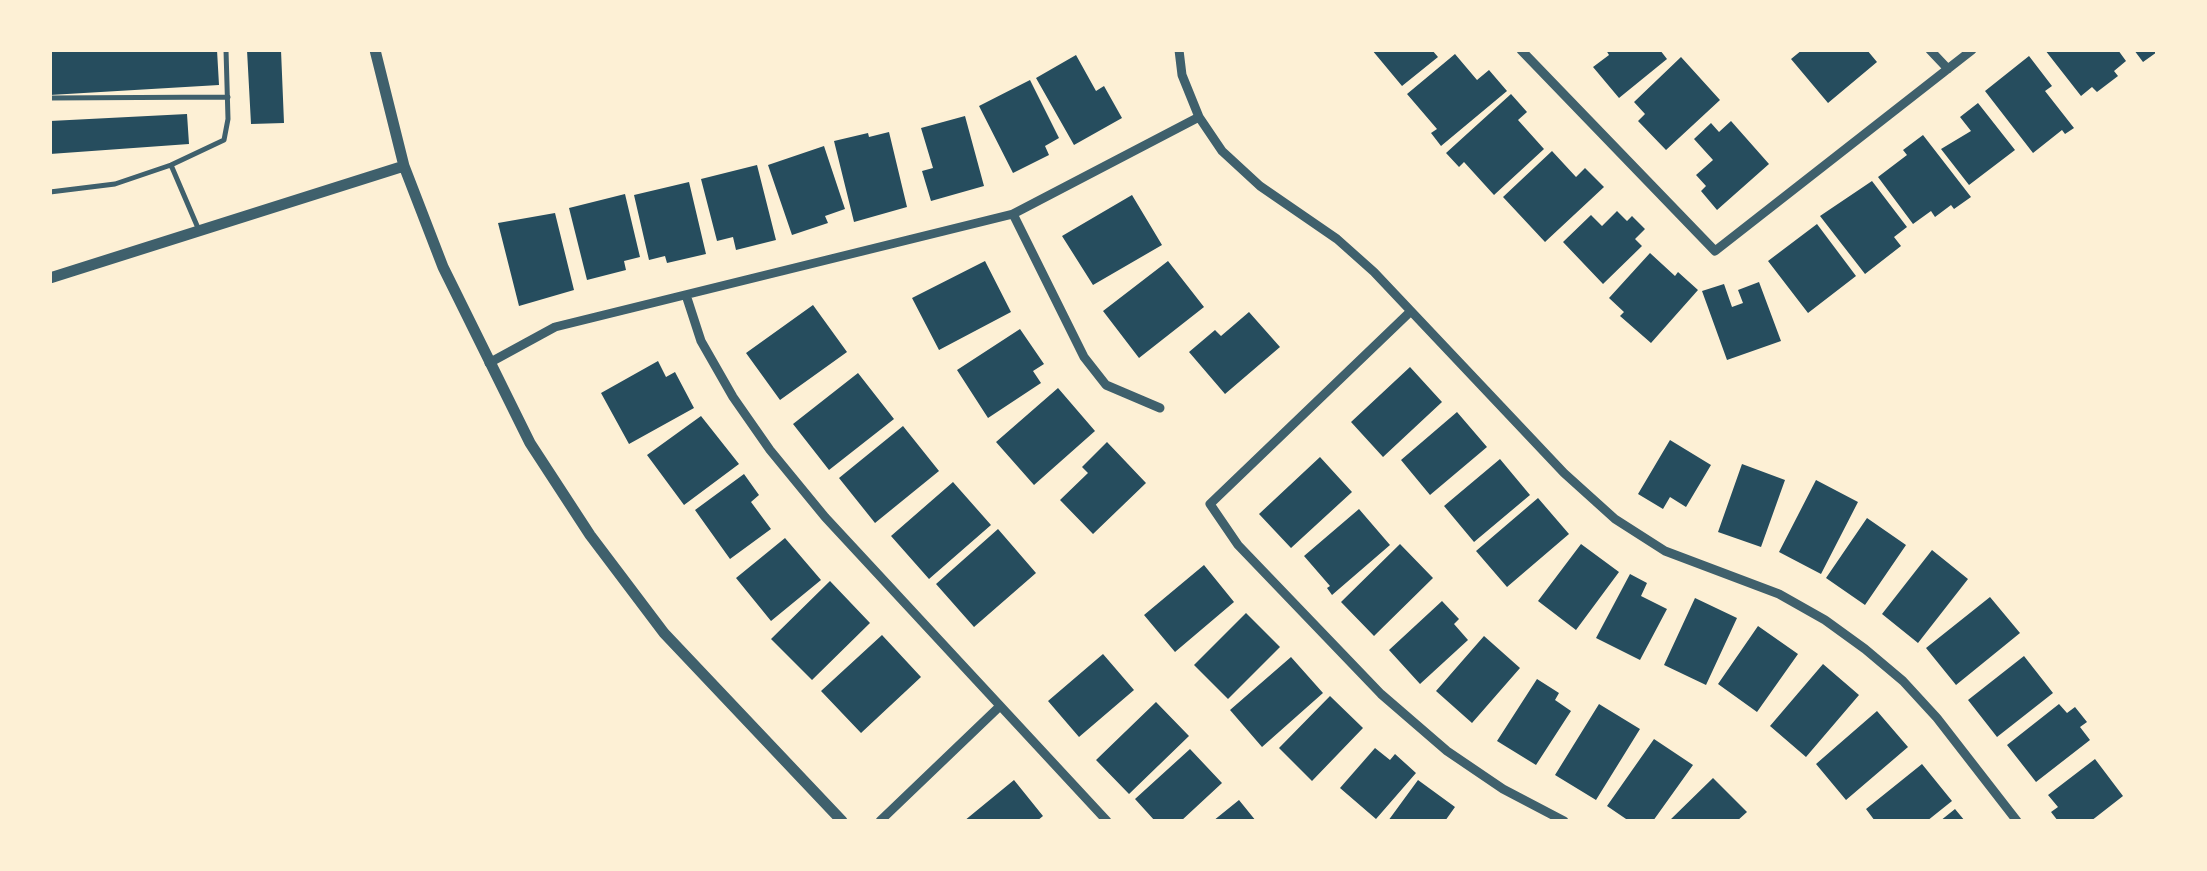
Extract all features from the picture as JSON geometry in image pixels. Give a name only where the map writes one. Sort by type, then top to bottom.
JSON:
[{"type":"street","points":[[375,50],[404,166],[443,267],[488,363],[540,458],[590,535],[653,619],[842,821]]},
{"type":"street","points":[[1179,50],[1182,75],[1199,117],[1222,151],[1260,186],[1337,239],[1564,473],[1614,519],[1664,551],[1779,594],[1865,648],[1937,718],[2018,821]]},
{"type":"street","points":[[1521,50],[1716,251],[1972,50]]},
{"type":"street","points":[[1930,50],[1948,69]]},
{"type":"street","points":[[488,363],[554,327],[1013,214],[1199,117]]},
{"type":"street","points":[[50,278],[404,166]]},
{"type":"street","points":[[1013,214],[1084,357],[1106,384],[1160,408]]},
{"type":"street","points":[[686,295],[701,341],[770,450],[826,517],[1106,821]]},
{"type":"street","points":[[1410,311],[1210,504],[1238,545],[1382,694],[1446,750],[1503,789],[1564,821]]},
{"type":"street","points":[[880,821],[999,708]]},
{"type":"lane","points":[[50,192],[114,184],[171,165],[224,140],[228,97],[226,50]]},
{"type":"lane","points":[[50,98],[228,97]]},
{"type":"lane","points":[[171,165],[199,231]]},
{"type":"building","points":[[50,50],[217,50],[219,85],[50,95]]},
{"type":"building","points":[[247,50],[281,50],[284,123],[251,124]]},
{"type":"building","points":[[1372,50],[1432,50],[1438,57],[1402,86]]},
{"type":"building","points":[[1606,50],[1660,50],[1667,59],[1619,98],[1593,67],[1609,55]]},
{"type":"building","points":[[1802,50],[1867,50],[1877,62],[1828,103],[1791,59]]},
{"type":"building","points":[[2045,50],[2118,50],[2126,61],[2114,71],[2118,76],[2097,92],[2092,87],[2081,96]]},
{"type":"building","points":[[2134,50],[2157,50],[2157,52],[2143,62]]},
{"type":"building","points":[[1455,54],[1477,80],[1489,70],[1507,91],[1441,146],[1431,133],[1437,129],[1407,94]]},
{"type":"building","points":[[1076,55],[1096,91],[1104,86],[1122,118],[1074,145],[1036,78]]},
{"type":"building","points":[[2029,56],[2052,86],[2045,91],[2074,128],[2065,134],[2062,130],[2033,153],[1985,91]]},
{"type":"building","points":[[1681,57],[1720,100],[1666,150],[1638,121],[1645,114],[1634,102]]},
{"type":"building","points":[[1030,80],[1059,138],[1045,146],[1049,155],[1013,173],[979,106]]},
{"type":"building","points":[[1511,94],[1527,112],[1518,120],[1544,149],[1494,195],[1464,162],[1459,167],[1446,153]]},
{"type":"building","points":[[1978,103],[2015,150],[1969,185],[1941,149],[1971,131],[1960,117]]},
{"type":"building","points":[[187,114],[189,144],[50,154],[50,121]]},
{"type":"building","points":[[965,116],[984,186],[931,201],[922,171],[933,168],[921,128]]},
{"type":"building","points":[[1731,121],[1769,164],[1717,210],[1701,191],[1706,186],[1696,175],[1713,160],[1694,139],[1711,123],[1719,132]]},
{"type":"building","points":[[889,132],[907,207],[854,222],[834,141]]},
{"type":"building","points":[[1923,135],[1971,197],[1935,217],[1931,211],[1913,224],[1878,177],[1907,155],[1903,150]]},
{"type":"building","points":[[824,146],[845,209],[825,216],[828,223],[792,235],[768,165]]},
{"type":"building","points":[[1552,151],[1576,177],[1585,168],[1604,187],[1545,242],[1503,197]]},
{"type":"building","points":[[757,165],[776,240],[736,250],[733,237],[717,241],[701,179]]},
{"type":"building","points":[[1872,181],[1907,227],[1894,237],[1901,246],[1865,274],[1820,216]]},
{"type":"building","points":[[689,182],[706,254],[667,263],[665,256],[649,260],[634,195]]},
{"type":"building","points":[[625,194],[640,257],[624,261],[626,270],[587,280],[569,208]]},
{"type":"building","points":[[1132,195],[1162,245],[1093,285],[1062,236]]},
{"type":"building","points":[[1617,211],[1627,221],[1632,216],[1645,229],[1635,239],[1642,246],[1603,284],[1563,242],[1591,215],[1602,226]]},
{"type":"building","points":[[555,213],[574,290],[519,306],[498,223]]},
{"type":"building","points":[[1817,224],[1856,276],[1808,313],[1768,261]]},
{"type":"building","points":[[1650,253],[1698,290],[1651,343],[1620,316],[1624,312],[1609,298]]},
{"type":"building","points":[[985,261],[1011,312],[939,350],[912,298]]},
{"type":"building","points":[[1168,261],[1204,307],[1139,358],[1103,311]]},
{"type":"building","points":[[1759,282],[1781,341],[1727,360],[1702,291],[1724,284],[1732,307],[1743,303],[1738,290]]},
{"type":"building","points":[[813,305],[847,352],[780,400],[746,353]]},
{"type":"building","points":[[1249,312],[1280,347],[1225,394],[1189,352],[1215,330],[1221,336]]},
{"type":"building","points":[[1020,329],[1044,364],[1033,371],[1041,383],[988,418],[957,370]]},
{"type":"building","points":[[658,361],[666,377],[675,372],[694,408],[629,444],[601,393]]},
{"type":"building","points":[[1410,367],[1442,402],[1383,457],[1351,422]]},
{"type":"building","points":[[858,373],[894,419],[829,470],[793,424]]},
{"type":"building","points":[[1058,388],[1095,431],[1034,485],[996,442]]},
{"type":"building","points":[[1457,412],[1487,447],[1430,495],[1401,460]]},
{"type":"building","points":[[701,416],[739,464],[684,505],[647,455]]},
{"type":"building","points":[[903,426],[939,471],[875,523],[839,478]]},
{"type":"building","points":[[1670,440],[1711,465],[1686,507],[1670,497],[1663,509],[1638,494]]},
{"type":"building","points":[[1107,442],[1146,483],[1093,534],[1060,500],[1088,473],[1082,467]]},
{"type":"building","points":[[1320,457],[1352,492],[1291,548],[1259,514]]},
{"type":"building","points":[[1500,459],[1530,495],[1474,542],[1444,506]]},
{"type":"building","points":[[1742,464],[1785,480],[1761,547],[1718,532]]},
{"type":"building","points":[[744,474],[759,495],[751,502],[771,529],[730,559],[695,510]]},
{"type":"building","points":[[1816,480],[1858,502],[1821,574],[1779,552]]},
{"type":"building","points":[[953,482],[991,525],[929,579],[891,536]]},
{"type":"building","points":[[1538,498],[1569,534],[1507,587],[1476,551]]},
{"type":"building","points":[[1359,509],[1390,545],[1332,595],[1327,588],[1330,586],[1304,556]]},
{"type":"building","points":[[1867,518],[1906,545],[1865,605],[1826,578]]},
{"type":"building","points":[[998,529],[1036,573],[974,627],[936,584]]},
{"type":"building","points":[[785,538],[821,580],[771,621],[736,578]]},
{"type":"building","points":[[1400,544],[1433,578],[1374,636],[1341,602]]},
{"type":"building","points":[[1581,544],[1619,572],[1576,630],[1538,601]]},
{"type":"building","points":[[1932,550],[1968,579],[1918,643],[1882,614]]},
{"type":"building","points":[[1204,565],[1234,602],[1175,652],[1144,615]]},
{"type":"building","points":[[1630,574],[1647,583],[1641,596],[1667,609],[1640,660],[1596,638]]},
{"type":"building","points":[[830,581],[870,623],[812,680],[771,639]]},
{"type":"building","points":[[1990,597],[2020,633],[1956,685],[1926,648]]},
{"type":"building","points":[[1695,598],[1737,618],[1706,685],[1664,665]]},
{"type":"building","points":[[1442,601],[1459,619],[1454,624],[1468,640],[1420,684],[1389,650]]},
{"type":"building","points":[[1246,613],[1280,647],[1228,699],[1194,665]]},
{"type":"building","points":[[1758,626],[1798,654],[1757,712],[1718,684]]},
{"type":"building","points":[[882,635],[921,677],[861,733],[821,691]]},
{"type":"building","points":[[1484,636],[1520,668],[1472,723],[1436,691]]},
{"type":"building","points":[[1103,654],[1134,690],[1079,737],[1048,701]]},
{"type":"building","points":[[2024,656],[2053,693],[1997,737],[1968,700]]},
{"type":"building","points":[[1291,657],[1323,693],[1262,747],[1230,710]]},
{"type":"building","points":[[1823,664],[1859,695],[1806,757],[1770,726]]},
{"type":"building","points":[[1537,679],[1559,693],[1555,700],[1571,711],[1536,765],[1497,741]]},
{"type":"building","points":[[1330,696],[1363,728],[1312,781],[1279,748]]},
{"type":"building","points":[[1156,702],[1189,736],[1129,794],[1096,760]]},
{"type":"building","points":[[1599,704],[1640,729],[1596,800],[1555,775]]},
{"type":"building","points":[[2059,704],[2067,713],[2075,707],[2087,722],[2080,727],[2090,740],[2036,782],[2007,745]]},
{"type":"building","points":[[1877,711],[1908,747],[1846,800],[1816,764]]},
{"type":"building","points":[[1654,739],[1693,765],[1653,821],[1629,821],[1607,806]]},
{"type":"building","points":[[1375,748],[1390,760],[1395,754],[1416,773],[1376,819],[1340,788]]},
{"type":"building","points":[[1190,749],[1222,783],[1181,821],[1155,821],[1135,799]]},
{"type":"building","points":[[2095,759],[2123,796],[2091,821],[2058,821],[2051,812],[2058,807],[2048,795]]},
{"type":"building","points":[[1922,764],[1952,801],[1927,821],[1875,821],[1866,809]]},
{"type":"building","points":[[1713,778],[1747,812],[1737,821],[1669,821]]},
{"type":"building","points":[[1014,780],[1043,816],[1037,821],[964,821]]},
{"type":"building","points":[[1418,780],[1455,807],[1445,821],[1388,821]]},
{"type":"building","points":[[1239,800],[1256,821],[1213,821]]},
{"type":"building","points":[[1955,809],[1965,821],[1940,821]]}]
